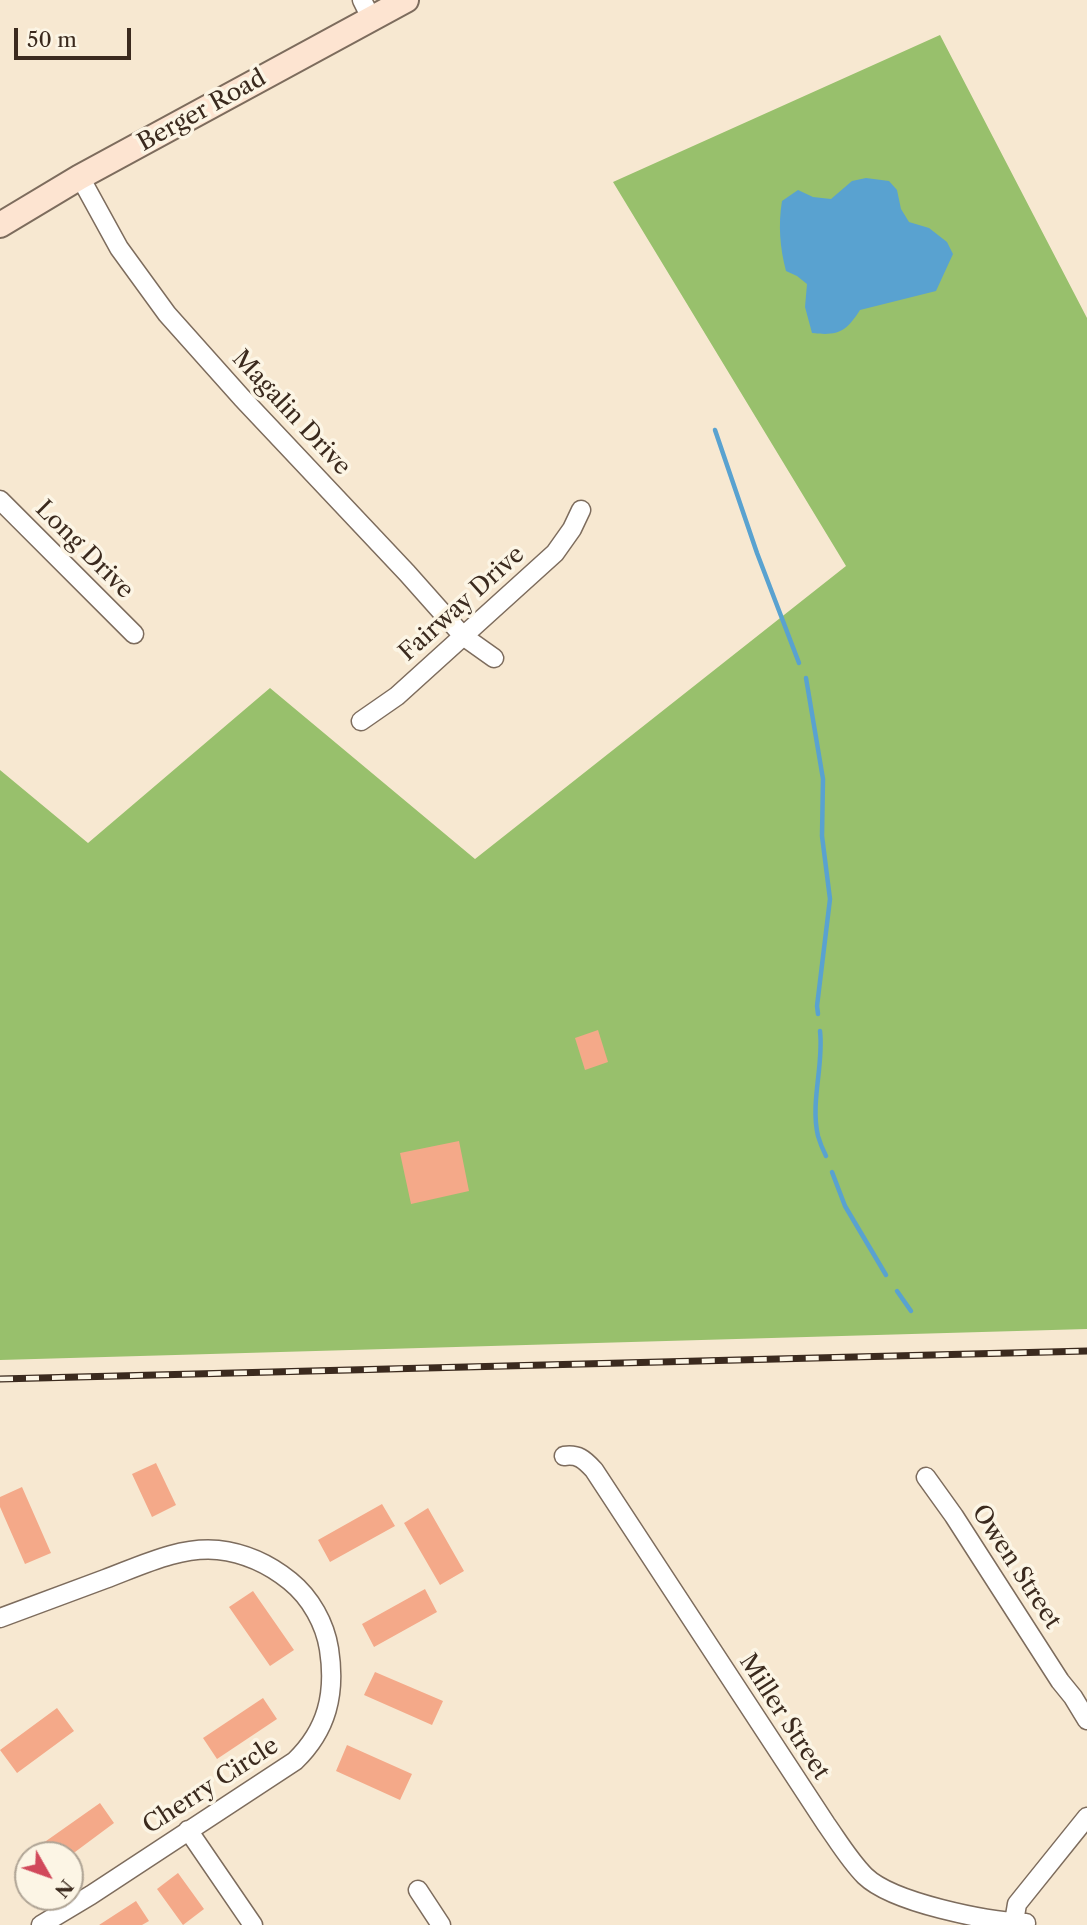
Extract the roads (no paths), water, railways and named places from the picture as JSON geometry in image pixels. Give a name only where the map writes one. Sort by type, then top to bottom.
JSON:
[{"type":"street","name":"Berger Road","points":[[0,225],[80,177],[324,43],[367,10],[406,0]]},
{"type":"street","name":"Magalin Drive","points":[[80,177],[118,248],[167,314],[463,636],[494,658]]},
{"type":"street","name":"Long Drive","points":[[0,500],[134,634]]},
{"type":"street","name":"Fairway Drive","points":[[361,721],[397,696],[555,553],[572,529],[581,510]]},
{"type":"street","name":"Miller Street","points":[[564,1456],[574,1455],[584,1459],[594,1470],[810,1801],[866,1877],[882,1889],[920,1904],[1025,1924]]},
{"type":"street","name":"Owen Street","points":[[926,1477],[1087,1720]]},
{"type":"street","name":"Cherry Circle","points":[[0,1618],[151,1562],[194,1550],[217,1550],[260,1561],[297,1587],[312,1605],[323,1626],[329,1648],[331,1669],[324,1721],[318,1736],[295,1761],[41,1925]]},
{"type":"street","points":[[1025,1924],[1017,1904],[1087,1817]]},
{"type":"street","points":[[188,1830],[253,1925]]},
{"type":"street","points":[[418,1891],[441,1925]]},
{"type":"water","points":[[866,178],[889,181],[897,190],[901,209],[909,222],[929,228],[947,242],[953,254],[936,291],[860,310],[846,328],[835,333],[812,333],[805,307],[807,284],[786,271],[780,228],[782,201],[798,190],[813,197],[831,199],[852,181]]},
{"type":"waterway","points":[[715,430],[757,553],[799,663]]},
{"type":"waterway","points":[[806,678],[823,779],[822,836],[830,899],[818,1014]]},
{"type":"waterway","points":[[820,1031],[816,1123],[826,1156]]},
{"type":"waterway","points":[[832,1172],[845,1206],[886,1275]]},
{"type":"waterway","points":[[897,1291],[911,1311]]},
{"type":"railway","points":[[0,1379],[1087,1351]]}]
